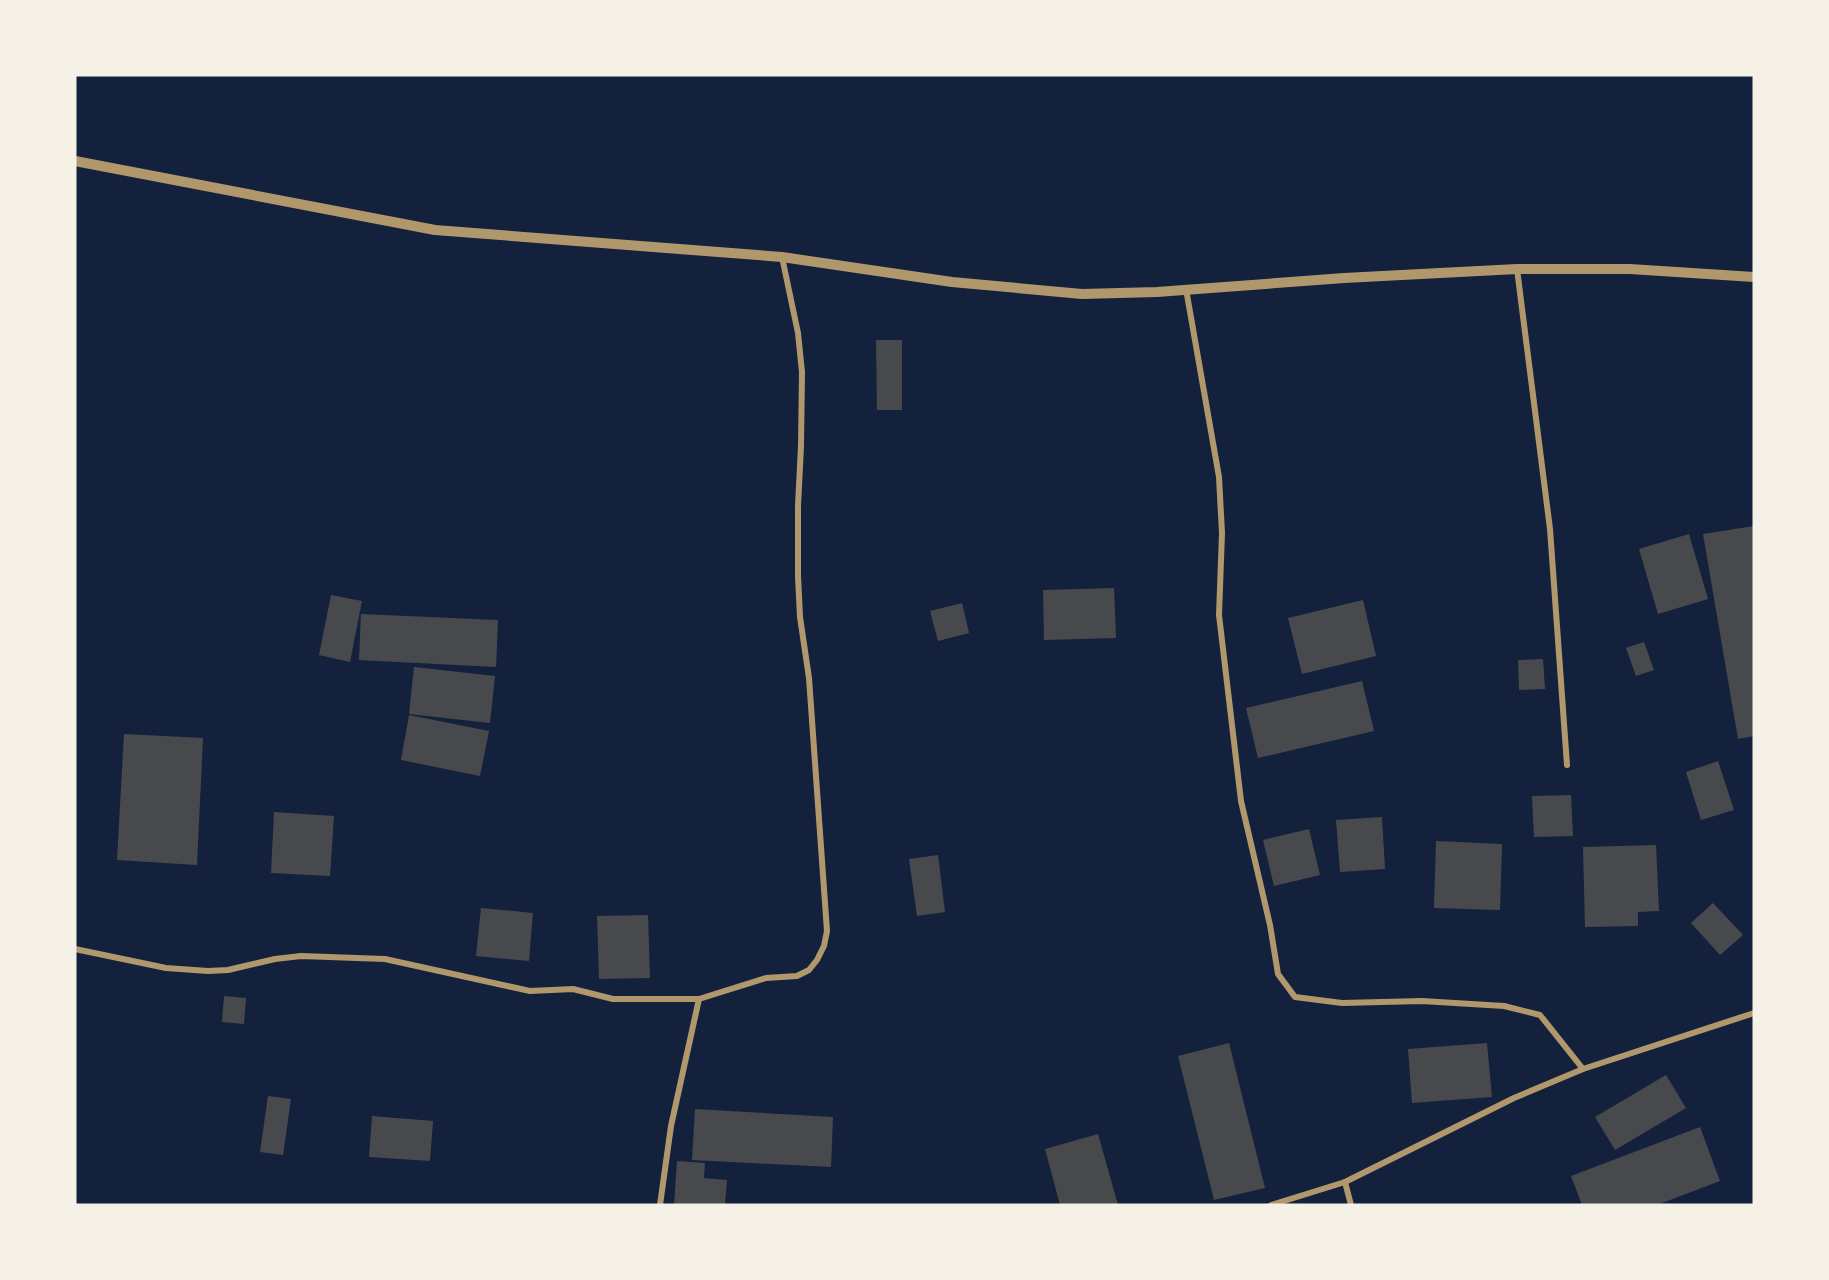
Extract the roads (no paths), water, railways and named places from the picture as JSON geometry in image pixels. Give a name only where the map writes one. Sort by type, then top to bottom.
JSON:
[{"type":"street","points":[[75,160],[435,230],[782,257],[951,282],[1082,294],[1517,269],[1630,269],[1754,277]]},
{"type":"street","points":[[75,949],[166,968],[208,971],[228,970],[274,959],[301,956],[386,959],[530,991],[573,988],[613,999],[699,999],[766,978],[796,976],[809,970],[824,946],[827,931],[809,678],[800,617],[798,576],[802,372],[798,333],[782,257]]},
{"type":"street","points":[[1517,269],[1550,529],[1567,765]]},
{"type":"street","points":[[1186,289],[1219,477],[1222,533],[1219,615],[1241,801],[1270,925],[1278,974],[1295,997],[1342,1003],[1422,1001],[1492,1005],[1540,1015],[1583,1069]]},
{"type":"street","points":[[660,1205],[671,1126],[699,999]]},
{"type":"street","points":[[1271,1205],[1345,1182],[1514,1098],[1583,1069],[1754,1013]]},
{"type":"street","points":[[1345,1182],[1351,1205]]}]
